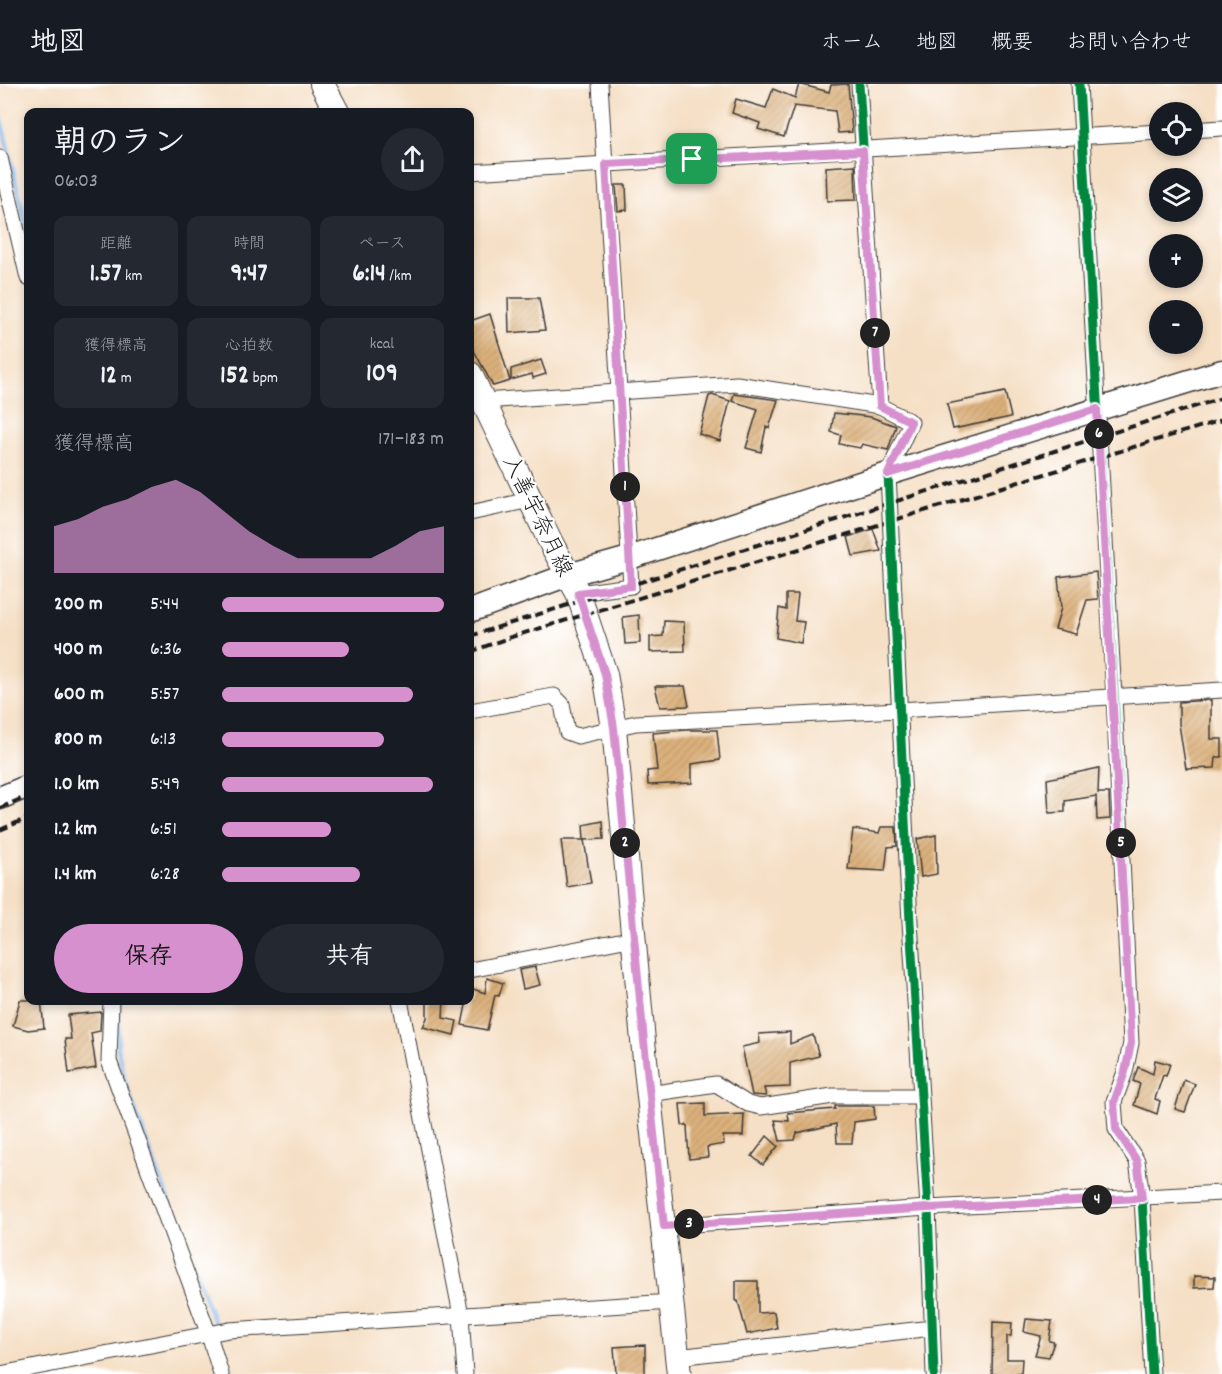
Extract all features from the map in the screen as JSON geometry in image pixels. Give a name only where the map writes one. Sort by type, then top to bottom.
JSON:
[{"type":"main road","points":[[322,84],[334,108]]},
{"type":"main road","name":"入善宇奈月線","points":[[474,382],[573,584],[605,674],[614,728],[678,1365]]},
{"type":"street","points":[[600,84],[629,558]]},
{"type":"street","points":[[859,84],[880,406]]},
{"type":"street","points":[[1079,84],[1131,1043],[1125,1072],[1114,1102],[1116,1129],[1137,1161],[1142,1198],[1152,1374]]},
{"type":"street","points":[[1203,129],[1222,128]]},
{"type":"street","points":[[474,172],[863,151],[1149,133]]},
{"type":"street","points":[[0,158],[24,261]]},
{"type":"street","points":[[474,609],[573,584],[629,558],[888,474],[1222,371]]},
{"type":"street","points":[[483,400],[737,384],[880,406],[911,422],[888,474],[920,1096],[928,1208],[934,1374]]},
{"type":"street","points":[[474,512],[530,500]]},
{"type":"street","points":[[474,710],[554,696],[562,704],[567,732],[578,736],[636,723],[899,710],[1222,690]]},
{"type":"street","points":[[0,798],[24,788]]},
{"type":"street","points":[[474,969],[634,938]]},
{"type":"street","points":[[111,1005],[109,1061],[209,1335],[221,1374]]},
{"type":"street","points":[[401,1005],[461,1315],[465,1374]]},
{"type":"street","points":[[649,1094],[716,1084],[748,1104],[761,1107],[833,1096],[920,1096]]},
{"type":"street","points":[[664,1226],[928,1208],[1222,1193]]},
{"type":"street","points":[[0,1374],[229,1330],[672,1302]]},
{"type":"street","points":[[678,1365],[932,1328]]},
{"type":"building","points":[[799,84],[829,92],[831,85],[848,84],[852,132],[838,133],[835,111],[794,106],[784,137],[758,129],[760,123],[732,113],[736,99],[766,108],[773,89],[795,98]]},
{"type":"building","points":[[855,165],[856,200],[827,201],[826,167]]},
{"type":"building","points":[[616,185],[626,185],[627,210],[618,211]]},
{"type":"building","points":[[508,298],[539,298],[545,330],[509,333]]},
{"type":"building","points":[[490,314],[510,381],[493,386],[474,350],[474,320]]},
{"type":"building","points":[[541,360],[546,374],[533,378],[532,374],[511,380],[511,369]]},
{"type":"building","points":[[1005,392],[1011,417],[953,429],[947,404]]},
{"type":"building","points":[[734,394],[778,400],[769,428],[766,427],[761,452],[746,448],[758,409],[732,401]]},
{"type":"building","points":[[709,396],[730,401],[720,441],[699,434]]},
{"type":"building","points":[[834,413],[871,417],[896,426],[888,450],[862,444],[860,448],[839,444],[841,435],[831,432]]},
{"type":"building","points":[[873,529],[881,551],[853,556],[848,537]]},
{"type":"building","points":[[1096,572],[1098,599],[1087,600],[1076,634],[1055,629],[1061,608],[1058,577]]},
{"type":"building","points":[[786,594],[798,594],[795,621],[804,622],[801,643],[776,638],[779,608],[786,610]]},
{"type":"building","points":[[639,615],[640,643],[625,644],[623,617]]},
{"type":"building","points":[[664,621],[684,622],[685,651],[650,652],[650,637],[663,636]]},
{"type":"building","points":[[655,686],[685,686],[689,706],[660,707]]},
{"type":"building","points":[[1211,700],[1211,739],[1222,739],[1222,757],[1216,757],[1215,768],[1186,769],[1179,724],[1179,702]]},
{"type":"building","points":[[717,730],[720,760],[692,764],[692,783],[648,785],[647,771],[657,770],[653,733]]},
{"type":"building","points":[[1099,768],[1098,793],[1109,793],[1110,819],[1097,820],[1096,796],[1065,801],[1065,812],[1049,813],[1047,779]]},
{"type":"building","points":[[603,821],[604,839],[584,840],[583,825]]},
{"type":"building","points":[[881,827],[896,827],[897,846],[888,847],[885,871],[848,869],[853,829],[879,833]]},
{"type":"building","points":[[936,835],[937,874],[921,877],[917,839]]},
{"type":"building","points":[[561,840],[584,840],[591,883],[567,887]]},
{"type":"building","points":[[535,967],[540,985],[523,989],[519,970]]},
{"type":"building","points":[[487,978],[503,983],[499,996],[495,995],[487,1030],[462,1025],[466,1005],[474,1005],[474,989],[485,993]]},
{"type":"building","points":[[20,1000],[24,1000],[24,1005],[42,1005],[44,1028],[28,1030],[13,1026]]},
{"type":"building","points":[[427,1005],[444,1005],[443,1018],[457,1021],[454,1035],[423,1027],[427,1018]]},
{"type":"building","points":[[101,1012],[100,1031],[91,1033],[96,1068],[69,1073],[65,1039],[71,1039],[68,1015]]},
{"type":"building","points":[[790,1032],[790,1044],[813,1035],[819,1056],[790,1063],[790,1087],[764,1088],[766,1096],[752,1095],[742,1047],[760,1043],[759,1034]]},
{"type":"building","points":[[1155,1060],[1170,1064],[1166,1076],[1163,1075],[1155,1099],[1160,1101],[1157,1114],[1134,1105],[1140,1084],[1133,1081],[1138,1067],[1153,1074]]},
{"type":"building","points":[[1184,1080],[1195,1084],[1185,1112],[1175,1109]]},
{"type":"building","points":[[705,1103],[705,1116],[744,1114],[743,1136],[723,1136],[724,1144],[707,1147],[708,1157],[689,1159],[687,1125],[682,1125],[680,1104]]},
{"type":"building","points":[[835,1106],[874,1106],[875,1119],[854,1122],[852,1143],[837,1143],[836,1124],[797,1133],[795,1140],[780,1141],[775,1120],[789,1121],[788,1113],[835,1109]]},
{"type":"building","points":[[767,1136],[778,1146],[763,1165],[752,1156]]},
{"type":"building","points":[[1194,1276],[1215,1277],[1214,1287],[1194,1288]]},
{"type":"building","points":[[736,1281],[758,1281],[758,1313],[774,1312],[777,1328],[747,1334],[738,1301],[736,1301]]},
{"type":"building","points":[[1026,1319],[1052,1321],[1049,1341],[1054,1342],[1049,1357],[1035,1355],[1041,1336],[1024,1332]]},
{"type":"building","points":[[993,1322],[1012,1323],[1011,1336],[1007,1336],[1007,1359],[1022,1359],[1021,1374],[992,1374]]},
{"type":"building","points":[[645,1345],[645,1374],[616,1374],[614,1347]]},
{"type":"waterway","points":[[0,115],[24,217]]},
{"type":"waterway","points":[[119,1005],[118,1049],[125,1083],[216,1328]]},
{"type":"waterway","points":[[218,1335],[231,1374]]},
{"type":"railway","points":[[474,635],[1222,398]]},
{"type":"railway","points":[[474,651],[508,638],[1222,420]]},
{"type":"railway","points":[[0,808],[24,798]]},
{"type":"railway","points":[[0,830],[24,820]]},
{"type":"cycle path","points":[[859,84],[880,406],[911,422],[888,474],[910,922],[928,1208],[934,1374]]},
{"type":"cycle path","points":[[1079,84],[1131,1043],[1125,1072],[1114,1102],[1116,1129],[1137,1161],[1142,1198],[1152,1374]]},
{"type":"route","points":[[863,151],[880,406],[911,422],[888,474],[1097,409],[1131,1043],[1125,1072],[1114,1102],[1116,1129],[1137,1161],[1142,1198],[928,1208],[664,1226],[614,728],[605,674],[578,593],[631,586],[606,164],[692,159],[863,151]]}]
